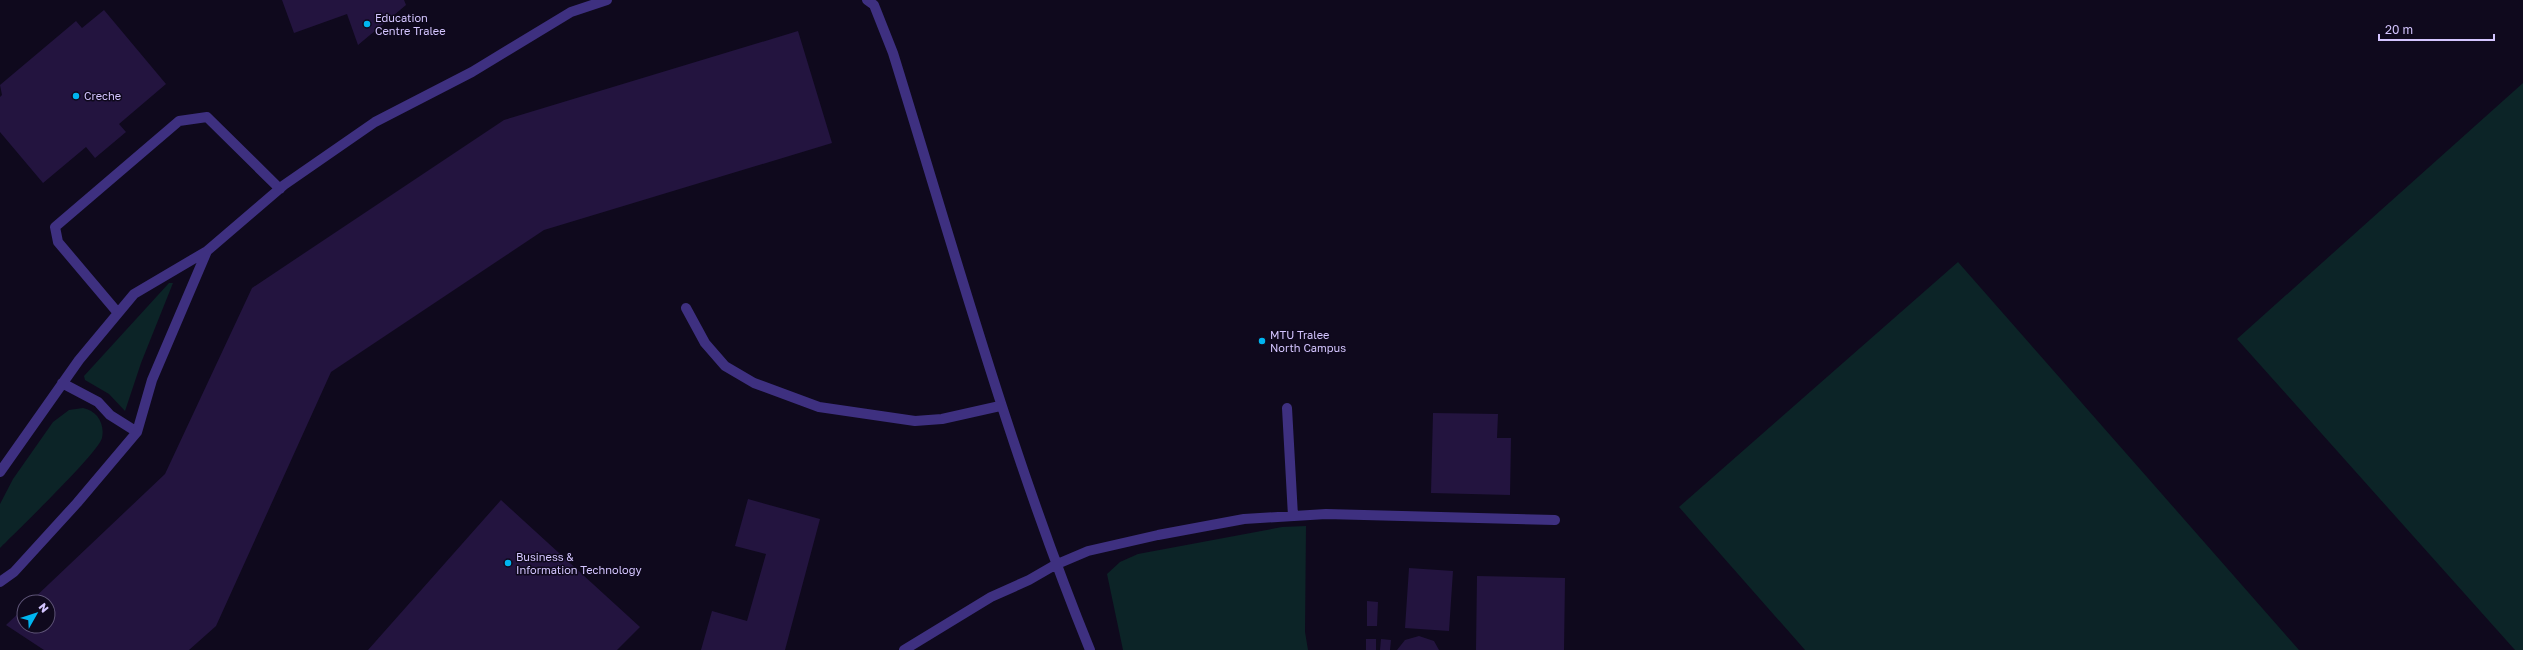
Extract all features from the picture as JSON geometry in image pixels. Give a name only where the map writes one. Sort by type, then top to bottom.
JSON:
[{"type":"lane","points":[[0,472],[62,383],[134,294],[206,251],[280,189],[375,122],[472,72],[571,12],[607,0]]},
{"type":"lane","points":[[868,0],[874,5],[893,53],[1000,406],[1055,565],[1090,650]]},
{"type":"lane","points":[[118,313],[58,242],[55,227],[179,121],[207,118],[280,189]]},
{"type":"lane","points":[[0,582],[14,572],[67,514],[137,432],[152,380],[206,251]]},
{"type":"lane","points":[[686,308],[705,343],[725,366],[754,383],[819,407],[915,421],[942,418],[1000,406]]},
{"type":"lane","points":[[62,383],[98,402],[110,415],[137,432]]},
{"type":"lane","points":[[1287,408],[1294,516]]},
{"type":"lane","points":[[904,650],[991,597],[1029,580],[1055,565],[1088,551],[1158,535],[1244,519],[1326,514],[1555,520]]},
{"type":"green space","points":[[2523,83],[2523,650],[2515,650],[2237,339]]},
{"type":"green space","points":[[1958,262],[2299,650],[1805,650],[1679,507]]},
{"type":"green space","points":[[169,283],[173,283],[141,363],[125,411],[109,394],[85,380],[84,376]]},
{"type":"green space","points":[[83,408],[92,412],[99,418],[103,433],[102,438],[87,459],[39,510],[0,548],[0,504],[13,479],[53,422],[69,410]]},
{"type":"green space","points":[[1306,526],[1305,632],[1308,650],[1123,650],[1107,574],[1120,562],[1138,554],[1282,527]]},
{"type":"building","name":"Education Centre Tralee","points":[[282,0],[404,0],[406,5],[358,45],[347,14],[294,33]]},
{"type":"building","name":"Creche","points":[[104,10],[166,84],[119,124],[126,132],[95,158],[86,147],[43,183],[0,132],[0,97],[2,95],[0,85],[76,21],[82,28]]},
{"type":"building","points":[[798,31],[832,143],[544,230],[331,372],[216,626],[189,650],[44,650],[20,634],[56,634],[56,594],[38,594],[165,474],[252,288],[504,120]]},
{"type":"building","points":[[1433,413],[1498,414],[1497,438],[1511,438],[1510,495],[1431,493]]},
{"type":"building","points":[[748,499],[820,519],[785,650],[701,650],[712,611],[747,621],[766,554],[735,546]]},
{"type":"building","name":"Business & Information Technology","points":[[501,500],[640,627],[617,650],[368,650]]},
{"type":"building","points":[[1409,568],[1453,571],[1449,631],[1405,628]]},
{"type":"building","points":[[1477,576],[1565,578],[1564,650],[1476,650]]},
{"type":"building","points":[[1367,601],[1378,602],[1377,626],[1367,626]]},
{"type":"building","points":[[16,616],[16,632],[6,625]]},
{"type":"building","points":[[1419,636],[1434,641],[1439,650],[1397,650],[1405,640]]},
{"type":"building","points":[[1366,639],[1376,639],[1376,650],[1366,650]]},
{"type":"building","points":[[1381,639],[1391,640],[1390,650],[1380,650]]},
{"type":"place","name":"Education Centre Tralee","points":[[367,24]]},
{"type":"place","name":"Creche","points":[[76,96]]},
{"type":"place","name":"MTU Tralee North Campus","points":[[1262,341]]},
{"type":"place","name":"Business & Information Technology","points":[[508,563]]}]
